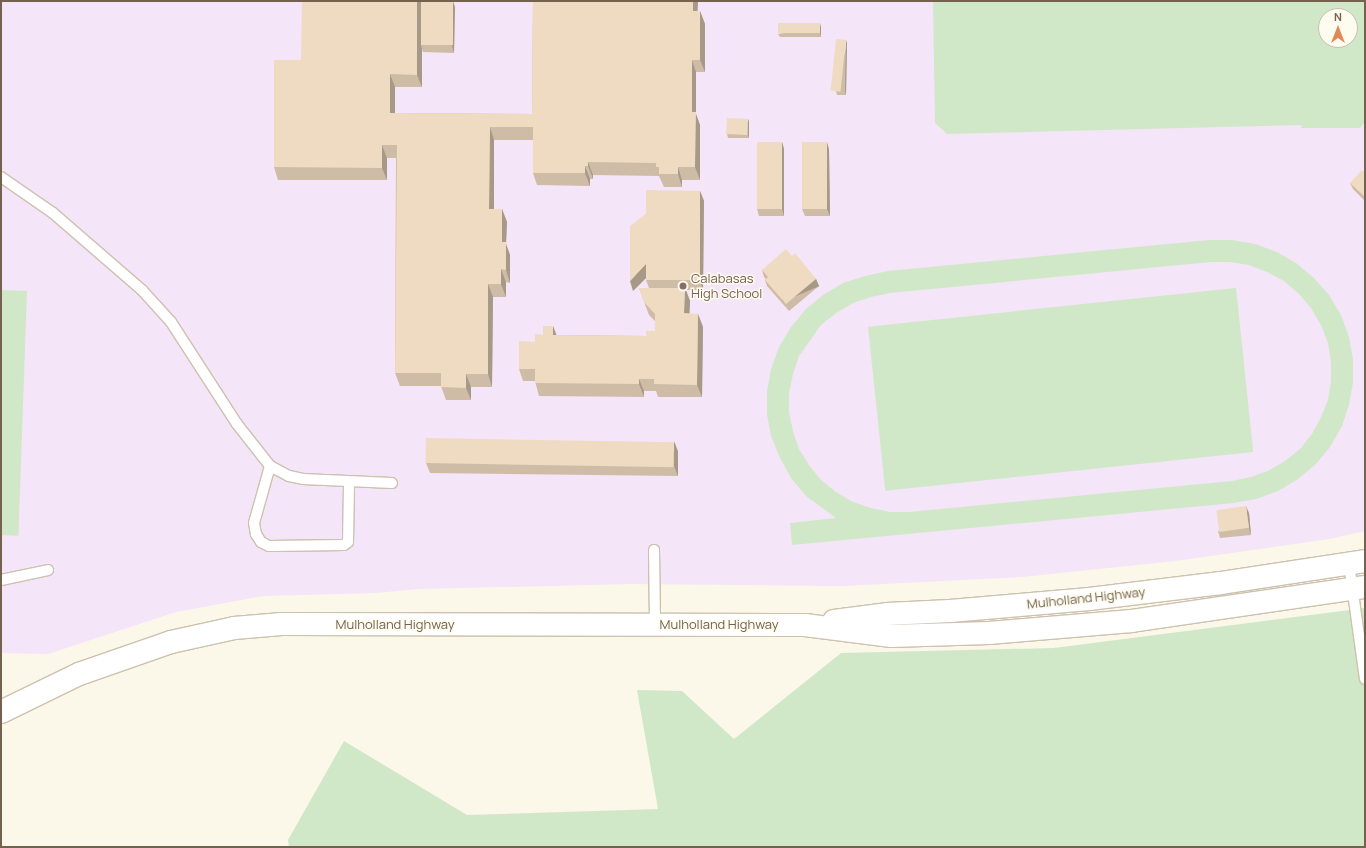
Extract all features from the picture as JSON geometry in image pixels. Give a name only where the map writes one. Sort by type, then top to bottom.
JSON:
[{"type":"main road","name":"Mulholland Highway","points":[[805,625],[887,614],[950,611],[1089,599],[1221,583],[1357,562]]},
{"type":"main road","name":"Mulholland Highway","points":[[1,712],[79,674],[171,642],[234,628],[282,624],[655,624],[805,625],[891,636],[989,633],[1131,621],[1359,588]]},
{"type":"lane","points":[[1,177],[53,213],[142,290],[171,322],[237,424],[270,466],[289,476],[303,479],[392,483]]},
{"type":"lane","points":[[270,466],[254,523],[256,534],[261,542],[269,546],[344,545],[348,542],[349,482]]},
{"type":"lane","points":[[654,550],[655,624]]},
{"type":"lane","points":[[1357,562],[1365,679]]},
{"type":"lane","points":[[1,580],[48,570]]},
{"type":"shaded area","name":"Calabasas High School","points":[[1,1],[1365,1],[1365,531],[1329,539],[1175,561],[1022,577],[843,586],[631,584],[418,589],[375,593],[263,596],[176,612],[48,654],[1,653]]},
{"type":"green space","points":[[933,1],[1365,1],[1365,122],[1360,128],[1301,128],[1302,125],[947,134],[935,123]]},
{"type":"green space","points":[[1209,240],[1232,240],[1255,244],[1277,252],[1296,263],[1314,278],[1329,295],[1341,315],[1349,337],[1353,359],[1353,382],[1349,405],[1342,426],[1330,447],[1316,464],[1298,479],[1278,491],[1256,499],[1234,503],[792,545],[790,523],[836,518],[806,496],[791,478],[780,458],[771,436],[767,414],[767,391],[771,369],[779,347],[791,327],[806,309],[823,295],[843,283],[888,271]],"holes":[[[1211,262],[1230,262],[1249,265],[1284,281],[1299,294],[1311,308],[1321,325],[1328,343],[1331,362],[1331,381],[1328,400],[1321,417],[1312,434],[1300,449],[1285,461],[1268,471],[1251,477],[1232,481],[909,512],[890,512],[853,502],[836,492],[821,480],[799,449],[789,412],[789,393],[799,356],[821,325],[836,313],[853,303],[890,293]]]},
{"type":"green space","points":[[1236,288],[1253,452],[885,491],[868,327]]},
{"type":"green space","points":[[1,290],[27,291],[18,536],[1,535]]},
{"type":"green space","points":[[1365,608],[1365,847],[289,847],[288,840],[344,741],[467,815],[658,809],[637,690],[682,691],[734,739],[841,653],[1054,648]]},
{"type":"building","points":[[302,1],[417,1],[417,75],[390,74],[390,113],[532,114],[533,1],[693,1],[693,11],[700,11],[700,60],[692,60],[692,112],[696,112],[695,167],[678,167],[678,174],[659,174],[659,167],[656,167],[656,163],[588,162],[588,166],[585,166],[585,173],[533,173],[533,127],[490,127],[489,209],[502,209],[502,242],[506,242],[506,270],[501,269],[501,284],[488,284],[488,374],[466,374],[466,388],[441,387],[441,373],[395,373],[397,145],[382,145],[382,168],[274,167],[274,60],[301,60]]},
{"type":"building","points":[[421,1],[453,1],[453,45],[421,45]]},
{"type":"building","points":[[778,23],[820,23],[820,33],[778,33]]},
{"type":"building","points":[[836,39],[846,40],[841,92],[831,91]]},
{"type":"building","points":[[727,118],[748,119],[747,135],[726,134]]},
{"type":"building","points":[[757,142],[782,142],[782,209],[757,209]]},
{"type":"building","points":[[802,142],[827,142],[827,209],[802,209]]},
{"type":"building","points":[[1362,170],[1365,173],[1365,197],[1350,183]]},
{"type":"building","points":[[646,190],[700,191],[700,280],[646,280],[646,264],[630,281],[630,226],[646,214]]},
{"type":"building","points":[[786,249],[792,256],[795,253],[816,279],[786,304],[765,280],[768,277],[762,270]]},
{"type":"building","points":[[639,288],[685,288],[684,313],[698,314],[697,385],[654,384],[654,379],[639,379],[639,384],[535,383],[535,369],[519,369],[519,341],[535,342],[535,334],[543,335],[543,326],[553,326],[553,335],[646,336],[646,331],[655,331],[655,314],[644,302]]},
{"type":"building","points":[[426,438],[674,442],[674,467],[426,463]]},
{"type":"building","points":[[1246,506],[1249,528],[1219,532],[1216,510]]},
{"type":"place","name":"Calabasas High School","points":[[683,286]]}]
